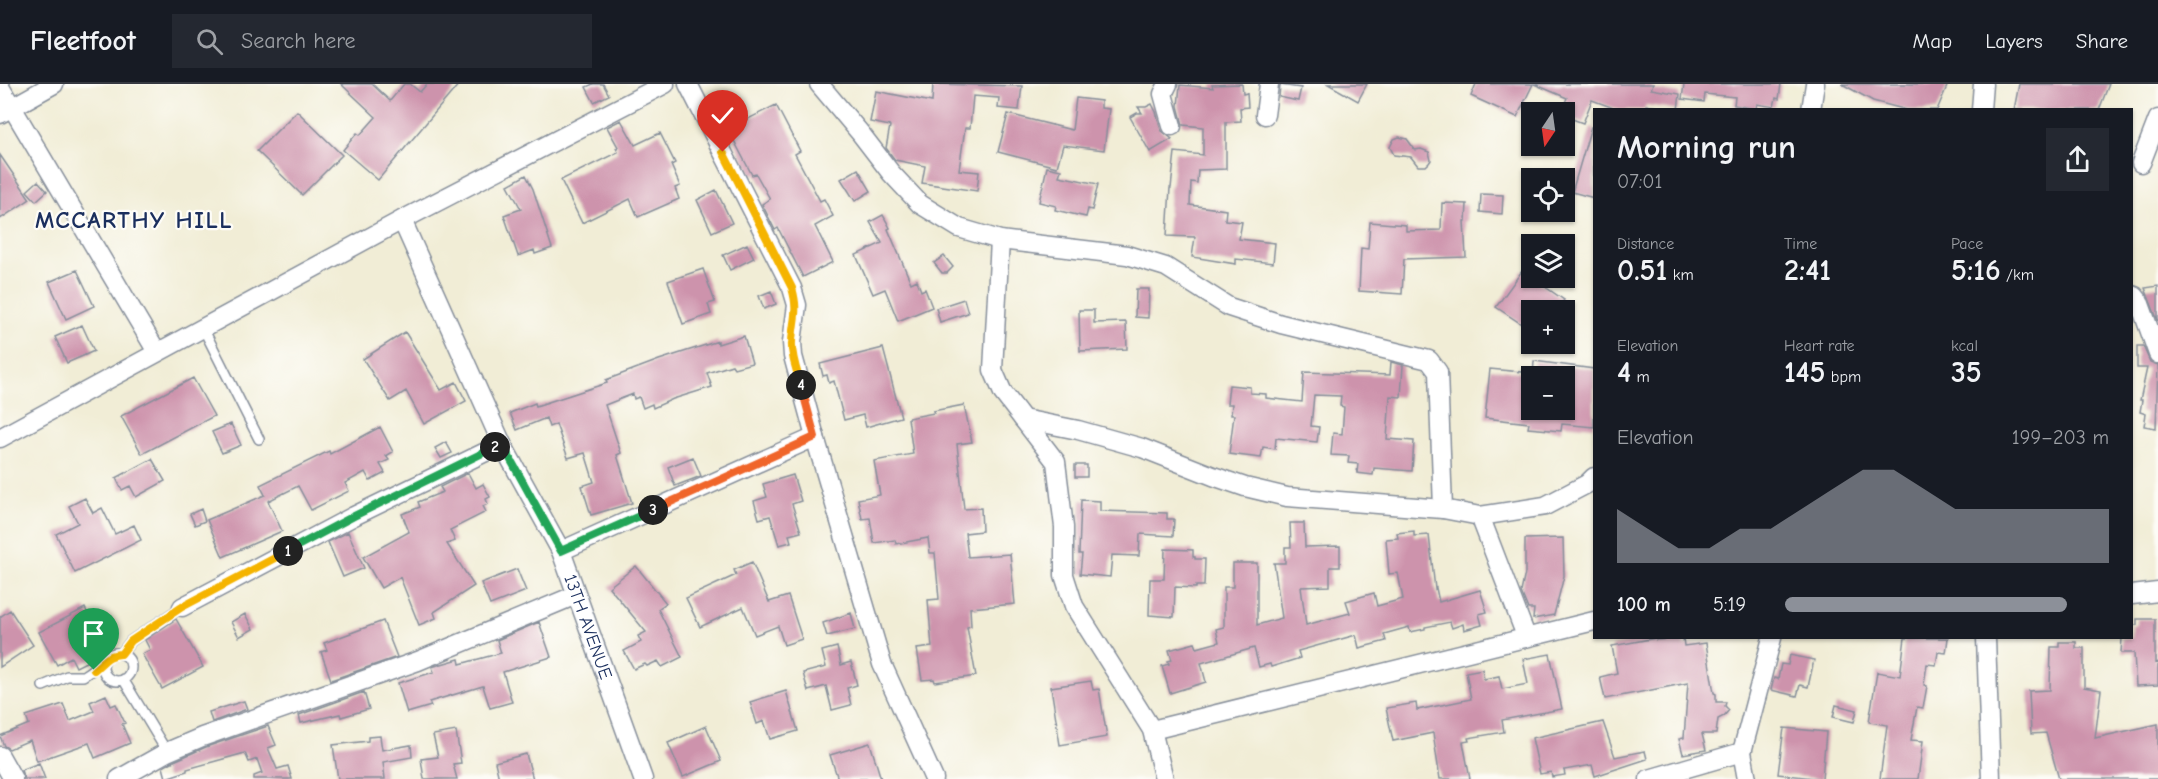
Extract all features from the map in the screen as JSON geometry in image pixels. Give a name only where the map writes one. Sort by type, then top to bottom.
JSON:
[{"type":"street","points":[[6,111],[54,84]]},
{"type":"street","points":[[0,438],[402,220],[665,84]]},
{"type":"street","points":[[688,84],[792,288],[797,305],[792,342],[793,356],[815,437],[882,664],[934,779]]},
{"type":"street","points":[[819,84],[891,173],[920,204],[958,228],[1000,240],[1127,255],[1166,267],[1229,307],[1281,324],[1429,360],[1438,372],[1443,509]]},
{"type":"street","points":[[1168,84],[1163,94],[1172,126]]},
{"type":"street","points":[[1265,115],[1269,84]]},
{"type":"street","points":[[1811,108],[1815,84]]},
{"type":"street","points":[[1981,108],[1983,84]]},
{"type":"street","points":[[0,87],[6,111],[157,352]]},
{"type":"street","points":[[2141,164],[2158,119]]},
{"type":"street","name":"13TH AVENUE","points":[[402,220],[502,444],[561,551],[643,779]]},
{"type":"street","points":[[1000,240],[993,370],[1003,393],[1056,462],[1064,527],[1064,575],[1074,606],[1152,730],[1164,779]]},
{"type":"street","points":[[2133,295],[2139,301],[2158,354]]},
{"type":"street","points":[[1023,419],[1078,430],[1142,448],[1245,487],[1287,497],[1443,509],[1480,516],[1545,506],[1587,484],[1593,478]]},
{"type":"street","points":[[561,551],[815,437]]},
{"type":"street","points":[[182,607],[354,516],[502,444]]},
{"type":"street","points":[[1480,516],[1526,636]]},
{"type":"street","points":[[2133,595],[2158,592]]},
{"type":"street","points":[[119,779],[167,752],[202,737],[418,661],[576,595]]},
{"type":"street","points":[[1152,730],[1593,621]]},
{"type":"street","points":[[1747,779],[1742,752],[1772,639]]},
{"type":"street","points":[[1986,639],[1991,779]]},
{"type":"street","points":[[1649,779],[1742,752]]},
{"type":"street","points":[[0,756],[13,779]]},
{"type":"lane","points":[[203,327],[260,439]]},
{"type":"lane","points":[[121,654],[131,641],[182,607]]},
{"type":"lane","points":[[44,686],[67,676],[83,676],[114,654],[121,654],[127,658],[131,666],[129,674],[117,681],[110,680],[103,669],[104,662]]},
{"type":"lane","points":[[123,679],[167,752]]},
{"type":"building","points":[[341,84],[372,84],[390,101],[404,84],[410,84],[420,92],[427,84],[459,84],[378,180],[343,150],[357,133],[360,135],[376,117]]},
{"type":"building","points":[[603,84],[609,95],[594,102],[586,87]]},
{"type":"building","points":[[933,84],[1022,86],[1019,110],[998,108],[999,98],[973,96],[970,128],[965,128],[959,170],[979,172],[977,191],[922,183],[925,166],[895,160],[886,148],[890,126],[870,122],[876,91],[932,102]]},
{"type":"building","points":[[1242,84],[1243,94],[1247,93],[1248,107],[1240,108],[1241,121],[1226,122],[1226,169],[1198,170],[1197,183],[1191,182],[1190,205],[1226,210],[1225,220],[1242,222],[1239,239],[1275,243],[1273,263],[1236,259],[1236,264],[1192,257],[1195,237],[1167,236],[1175,152],[1203,155],[1203,127],[1183,125],[1178,106],[1180,85],[1213,88],[1212,85]]},
{"type":"building","points":[[1328,84],[1367,84],[1358,101]]},
{"type":"building","points":[[1476,84],[1533,84],[1524,102],[1521,102],[1517,117],[1471,96]]},
{"type":"building","points":[[1534,84],[1653,84],[1651,89],[1680,94],[1678,108],[1646,105],[1645,108],[1614,108],[1592,100],[1583,123],[1575,120],[1575,102],[1565,102],[1567,98]]},
{"type":"building","points":[[1684,84],[1781,84],[1779,99],[1776,98],[1774,107],[1757,104],[1756,108],[1750,108],[1734,105],[1735,97],[1705,94],[1704,102],[1682,99]]},
{"type":"building","points":[[1842,84],[1948,84],[1938,108],[1899,108],[1873,101]]},
{"type":"building","points":[[2019,84],[2109,84],[2100,108],[2014,108]]},
{"type":"building","points":[[1280,85],[1301,88],[1298,101],[1279,97]]},
{"type":"building","points":[[1076,98],[1101,101],[1101,108],[1109,109],[1104,150],[1063,145],[1057,167],[998,152],[1008,114],[1072,130]]},
{"type":"building","points":[[1152,104],[1161,130],[1172,139],[1150,152],[1130,117],[1142,113],[1138,107]]},
{"type":"building","points":[[776,105],[800,151],[795,154],[820,201],[824,199],[833,216],[815,226],[833,262],[803,277],[778,228],[775,230],[762,204],[770,199],[756,174],[752,175],[728,129]]},
{"type":"building","points":[[297,111],[342,155],[302,195],[257,151]]},
{"type":"building","points":[[621,120],[635,145],[660,133],[675,163],[671,165],[680,186],[675,188],[679,199],[638,217],[630,199],[582,223],[561,180],[618,152],[616,148],[618,147],[607,127]]},
{"type":"building","points":[[1591,127],[1593,128],[1593,198],[1575,193],[1575,182]]},
{"type":"building","points":[[1399,137],[1407,139],[1415,150],[1421,149],[1429,152],[1431,160],[1429,163],[1426,166],[1418,166],[1411,157],[1394,155],[1390,147],[1394,139]]},
{"type":"building","points":[[0,155],[30,199],[0,219]]},
{"type":"building","points":[[1047,167],[1061,170],[1059,176],[1098,184],[1092,210],[1088,209],[1086,217],[1055,210],[1056,206],[1039,202]]},
{"type":"building","points":[[858,169],[871,191],[855,201],[841,179]]},
{"type":"building","points":[[526,175],[533,189],[552,248],[535,254],[534,250],[518,256],[504,215],[521,209],[508,185]]},
{"type":"building","points":[[38,181],[47,191],[36,201],[27,191]]},
{"type":"building","points":[[716,190],[732,223],[712,232],[697,200]]},
{"type":"building","points":[[1481,194],[1503,195],[1502,214],[1480,212]]},
{"type":"building","points":[[1442,203],[1467,204],[1466,221],[1464,221],[1466,257],[1404,259],[1402,294],[1359,291],[1361,248],[1368,249],[1370,222],[1406,225],[1406,231],[1441,230]]},
{"type":"building","points":[[883,215],[911,283],[917,280],[921,291],[925,289],[932,307],[898,321],[885,289],[873,294],[856,255],[882,243],[870,222]]},
{"type":"building","points":[[747,244],[754,258],[730,270],[723,255]]},
{"type":"building","points":[[944,256],[953,267],[947,273],[942,273],[934,263]]},
{"type":"building","points":[[703,269],[715,302],[708,304],[711,314],[683,324],[668,281]]},
{"type":"building","points":[[77,270],[94,306],[66,319],[49,282]]},
{"type":"building","points":[[1521,272],[1521,288],[1547,288],[1564,300],[1521,300],[1521,324],[1496,307]]},
{"type":"building","points":[[2158,286],[2158,321],[2145,288]]},
{"type":"building","points":[[1136,289],[1149,289],[1148,318],[1135,317]]},
{"type":"building","points":[[771,291],[776,304],[764,309],[759,296]]},
{"type":"building","points":[[964,299],[968,313],[940,322],[936,308]]},
{"type":"building","points":[[1079,310],[1094,310],[1094,323],[1126,322],[1127,349],[1080,351]]},
{"type":"building","points":[[82,325],[94,351],[67,363],[55,337]]},
{"type":"building","points":[[405,332],[441,390],[456,382],[466,401],[424,424],[406,391],[390,401],[363,359]]},
{"type":"building","points":[[744,336],[752,363],[734,368],[732,365],[707,373],[712,387],[653,408],[652,404],[643,408],[639,397],[634,399],[633,394],[605,405],[621,453],[617,455],[632,503],[591,515],[582,486],[594,482],[585,453],[568,458],[556,424],[549,427],[546,418],[517,430],[510,413],[535,403],[536,406],[607,383],[606,380],[659,360],[718,341],[718,344]]},
{"type":"building","points":[[2137,346],[2143,346],[2150,362],[2158,365],[2156,428],[2144,426],[2146,414],[2140,412],[2142,400],[2140,400],[2147,368],[2137,368]]},
{"type":"building","points":[[883,348],[901,417],[866,427],[863,415],[844,420],[834,381],[829,383],[827,375],[823,376],[820,364]]},
{"type":"building","points":[[1534,361],[1572,366],[1534,366]]},
{"type":"building","points":[[1391,362],[1403,365],[1401,397],[1390,396],[1387,439],[1414,441],[1412,471],[1374,468],[1373,475],[1357,473],[1358,464],[1348,463],[1349,456],[1331,455],[1333,433],[1342,434],[1344,407],[1340,406],[1341,396],[1314,395],[1311,426],[1319,427],[1317,442],[1276,438],[1275,449],[1263,447],[1261,458],[1229,454],[1234,415],[1231,415],[1232,404],[1227,404],[1229,385],[1250,387],[1250,393],[1266,394],[1266,398],[1302,402],[1304,372],[1390,375]]},
{"type":"building","points":[[1575,366],[1593,369],[1593,427],[1562,424],[1561,431],[1528,428],[1529,423],[1485,418],[1490,369],[1521,372],[1521,420],[1575,420]]},
{"type":"building","points":[[193,378],[214,416],[142,454],[121,416]]},
{"type":"building","points":[[964,405],[972,442],[957,444],[964,509],[981,508],[982,531],[965,533],[968,557],[1010,554],[1015,604],[970,608],[971,626],[967,627],[976,676],[935,682],[934,679],[922,680],[917,649],[932,647],[928,600],[939,599],[935,553],[930,553],[928,538],[896,544],[895,540],[874,543],[870,518],[862,519],[858,499],[880,495],[874,461],[913,454],[908,418]]},
{"type":"building","points":[[231,424],[241,445],[222,453],[212,432]]},
{"type":"building","points":[[380,427],[393,452],[386,456],[389,460],[380,464],[385,473],[370,481],[365,472],[345,483],[349,491],[311,510],[298,486],[268,501],[282,531],[223,557],[207,520],[265,495],[260,485],[329,451],[330,454]]},
{"type":"building","points":[[446,442],[452,453],[441,458],[435,448]]},
{"type":"building","points":[[693,457],[701,476],[675,486],[668,467]]},
{"type":"building","points":[[152,459],[165,481],[136,497],[130,486],[122,490],[116,478]]},
{"type":"building","points":[[1075,465],[1087,465],[1087,477],[1075,477]]},
{"type":"building","points":[[468,473],[476,488],[483,484],[490,497],[486,499],[488,504],[483,506],[486,512],[450,530],[455,541],[447,544],[474,586],[434,612],[436,618],[419,625],[400,577],[381,588],[363,557],[409,532],[402,514],[420,507],[418,502],[443,492],[440,487]]},
{"type":"building","points":[[793,475],[801,501],[792,504],[801,532],[789,535],[791,542],[779,545],[770,516],[759,519],[754,501],[767,497],[763,484]]},
{"type":"building","points":[[85,498],[93,513],[102,508],[115,534],[134,525],[141,540],[75,573],[56,534],[78,523],[69,506]]},
{"type":"building","points":[[1081,500],[1100,501],[1100,511],[1167,513],[1167,519],[1174,519],[1173,536],[1140,534],[1139,556],[1112,555],[1110,577],[1080,574]]},
{"type":"building","points":[[201,509],[205,521],[195,525],[190,514]]},
{"type":"building","points":[[1290,523],[1304,523],[1305,547],[1340,546],[1340,567],[1330,567],[1330,586],[1301,587],[1306,625],[1350,613],[1346,601],[1374,593],[1377,606],[1403,599],[1398,573],[1389,574],[1386,539],[1398,538],[1397,533],[1414,531],[1414,536],[1429,535],[1435,589],[1439,602],[1480,590],[1487,612],[1479,614],[1482,625],[1464,630],[1463,624],[1452,628],[1450,622],[1410,632],[1409,627],[1384,634],[1386,641],[1359,648],[1356,635],[1298,651],[1300,658],[1271,667],[1270,664],[1259,667],[1254,648],[1201,663],[1206,682],[1170,693],[1162,666],[1169,664],[1168,661],[1172,660],[1169,650],[1195,643],[1197,648],[1219,642],[1216,629],[1224,627],[1224,587],[1233,587],[1233,563],[1257,563],[1257,625],[1282,618],[1274,563],[1285,563],[1285,547],[1291,547]]},
{"type":"building","points":[[348,532],[364,568],[343,577],[328,542]]},
{"type":"building","points":[[1563,538],[1564,576],[1554,615],[1533,619],[1534,609],[1528,609],[1521,592],[1525,573],[1525,539]]},
{"type":"building","points":[[1165,549],[1193,550],[1195,559],[1205,559],[1204,586],[1175,587],[1174,617],[1149,615],[1150,579],[1164,579]]},
{"type":"building","points":[[752,562],[769,602],[788,596],[802,639],[784,645],[778,626],[755,635],[743,607],[700,627],[686,598],[736,575],[734,570]]},
{"type":"building","points":[[636,566],[666,603],[658,609],[682,657],[662,667],[658,661],[634,669],[624,651],[641,642],[638,636],[646,632],[609,587]]},
{"type":"building","points":[[517,569],[526,591],[490,605],[481,583]]},
{"type":"building","points":[[85,608],[91,619],[96,616],[107,636],[99,640],[106,652],[76,667],[71,657],[57,665],[39,632]]},
{"type":"building","points":[[10,610],[33,645],[0,667],[0,617]]},
{"type":"building","points":[[851,613],[855,629],[827,636],[823,623]]},
{"type":"building","points":[[245,614],[253,629],[239,637],[231,622]]},
{"type":"building","points":[[176,619],[203,667],[162,689],[142,654],[150,650],[145,640]]},
{"type":"building","points":[[2137,619],[2155,619],[2155,663],[2158,662],[2158,685],[2136,686],[2134,653],[2121,653],[2122,639],[2133,639],[2133,625],[2137,625]]},
{"type":"building","points":[[383,621],[397,657],[331,680],[321,652],[327,650],[324,643]]},
{"type":"building","points":[[539,622],[551,657],[503,672],[512,702],[490,708],[483,686],[429,702],[431,706],[407,713],[398,683],[434,672],[432,667],[438,665],[459,659],[460,664],[501,653],[497,640]]},
{"type":"building","points":[[1650,639],[1683,639],[1684,646],[1706,643],[1716,702],[1726,702],[1725,706],[1729,710],[1718,719],[1716,734],[1702,734],[1706,750],[1683,754],[1679,739],[1684,738],[1688,683],[1605,699],[1600,677],[1617,673],[1612,646]]},
{"type":"building","points":[[1905,639],[1948,639],[1946,653],[1938,652],[1936,665],[1927,664],[1924,685],[1927,686],[1923,708],[1917,707],[1911,740],[1923,741],[1918,779],[1880,779],[1887,725],[1869,722],[1877,672],[1900,676]]},
{"type":"building","points":[[2059,642],[2076,642],[2076,648],[2084,648],[2084,687],[2101,690],[2095,738],[2158,724],[2158,779],[2059,779],[2046,733],[2031,734],[2029,691],[2050,690],[2051,647],[2059,647]]},
{"type":"building","points":[[837,647],[841,665],[851,662],[857,685],[847,688],[851,705],[832,710],[826,686],[808,691],[803,673],[826,667],[822,651]]},
{"type":"building","points":[[1550,654],[1562,709],[1502,720],[1504,732],[1468,738],[1469,741],[1463,742],[1470,779],[1440,779],[1433,733],[1393,741],[1386,708],[1416,703],[1417,710],[1471,699],[1466,672],[1482,669],[1484,679],[1499,676],[1502,689],[1528,684],[1523,659]]},
{"type":"building","points":[[1790,655],[1814,660],[1808,687],[1800,685],[1797,696],[1771,690],[1774,678],[1778,679],[1781,664],[1788,665]]},
{"type":"building","points":[[1091,681],[1093,690],[1099,689],[1107,737],[1060,745],[1051,687]]},
{"type":"building","points":[[786,691],[798,731],[770,739],[764,721],[757,724],[750,702]]},
{"type":"building","points":[[364,692],[369,709],[341,717],[340,714],[301,723],[299,715]]},
{"type":"building","points":[[106,695],[111,706],[116,704],[125,723],[122,724],[130,743],[95,758],[89,743],[37,761],[30,740],[9,749],[4,746],[0,736],[29,724],[26,716],[63,704],[70,721],[94,711],[90,702]]},
{"type":"building","points":[[244,701],[247,709],[212,722],[209,712]]},
{"type":"building","points":[[1836,705],[1857,710],[1854,722],[1833,717]]},
{"type":"building","points":[[1603,722],[1615,757],[1645,751],[1647,759],[1595,776],[1592,765],[1564,770],[1565,775],[1552,777],[1551,772],[1540,774],[1532,738]]},
{"type":"building","points":[[268,726],[276,745],[268,748],[277,769],[288,766],[292,779],[254,779],[254,776],[262,773],[257,759],[249,762],[245,753],[187,769],[187,771],[166,778],[163,767],[172,762],[206,747]]},
{"type":"building","points":[[706,726],[721,761],[683,777],[668,743]]},
{"type":"building","points":[[1784,728],[1826,732],[1822,779],[1778,774]]},
{"type":"building","points":[[456,731],[461,763],[453,764],[457,779],[424,779],[421,759],[438,757],[433,735]]},
{"type":"building","points":[[380,736],[382,750],[411,745],[412,757],[383,762],[385,779],[338,779],[333,745],[368,741],[368,737]]},
{"type":"building","points":[[870,743],[881,779],[838,779],[830,755]]},
{"type":"building","points":[[526,754],[533,779],[499,779],[495,762]]},
{"type":"building","points":[[39,763],[45,779],[24,779],[21,770]]},
{"type":"district","name":"MCCARTHY HILL","points":[[134,220]]},
{"type":"route","points":[[94,670],[108,657],[121,654],[131,641],[182,607],[354,516],[502,444],[561,551],[815,437],[793,356],[792,342],[797,305],[792,288],[723,152]]}]
